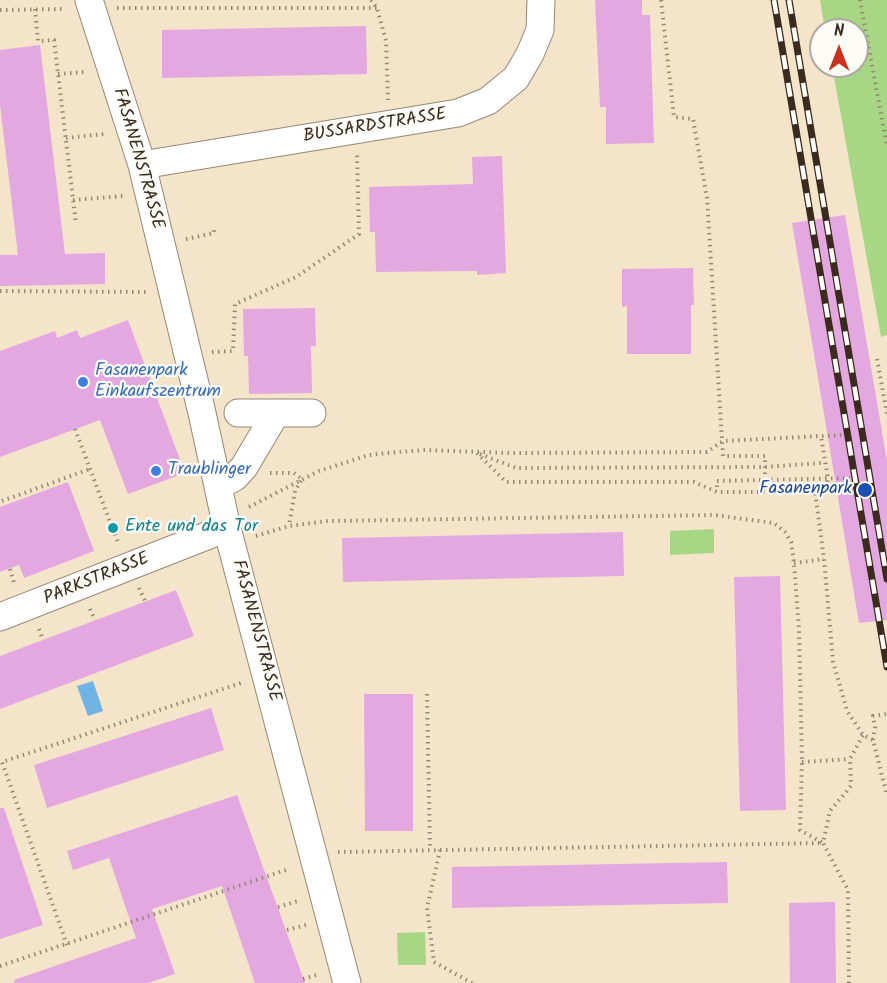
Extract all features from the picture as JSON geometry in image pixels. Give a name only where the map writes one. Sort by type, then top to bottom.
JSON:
[{"type":"street","name":"BUSSARDSTRASSE","points":[[142,165],[458,113],[488,100],[516,78],[540,30],[541,0]]},
{"type":"street","name":"FASANENSTRASSE","points":[[90,4],[142,165],[188,353],[227,528],[347,983]]},
{"type":"street","points":[[238,413],[312,413]]},
{"type":"street","points":[[218,486],[235,477],[244,467],[276,413]]},
{"type":"street","name":"PARKSTRASSE","points":[[0,617],[227,528]]},
{"type":"path","points":[[371,0],[377,8],[386,41],[389,125]]},
{"type":"path","points":[[661,0],[674,117],[693,119],[707,198],[723,456],[765,456],[765,480]]},
{"type":"path","points":[[860,0],[887,146]]},
{"type":"path","points":[[0,10],[90,4],[377,8]]},
{"type":"path","points":[[35,9],[39,41],[54,40],[76,224]]},
{"type":"path","points":[[66,138],[131,130]]},
{"type":"path","points":[[188,353],[233,351],[235,304],[296,277],[359,234],[356,130]]},
{"type":"path","points":[[73,200],[149,194]]},
{"type":"path","points":[[162,245],[214,233],[214,227]]},
{"type":"path","points":[[0,291],[173,292]]},
{"type":"path","points":[[877,359],[887,414]]},
{"type":"path","points":[[75,429],[110,522]]},
{"type":"path","points":[[227,528],[244,511],[302,478],[369,455],[424,450],[707,452],[723,441],[842,435]]},
{"type":"path","points":[[815,492],[825,488],[828,479],[821,436]]},
{"type":"path","points":[[477,452],[516,468],[765,467],[821,463]]},
{"type":"path","points":[[477,452],[506,483],[694,483],[717,492],[852,490]]},
{"type":"path","points":[[2,501],[90,469]]},
{"type":"path","points":[[302,478],[295,491],[289,526],[328,521],[714,515],[774,523],[785,532],[791,542],[799,630],[802,762],[800,830],[823,843],[848,890],[849,983]]},
{"type":"path","points":[[717,492],[717,481],[850,478]]},
{"type":"path","points":[[815,492],[824,559],[833,661],[847,711],[863,735],[873,740]]},
{"type":"path","points":[[794,563],[824,559]]},
{"type":"path","points":[[67,945],[2,762],[267,675]]},
{"type":"path","points":[[427,694],[430,850]]},
{"type":"path","points":[[887,714],[873,716],[875,727],[873,740],[887,796]]},
{"type":"path","points":[[823,843],[830,812],[851,786],[850,759],[863,735]]},
{"type":"path","points":[[802,762],[850,759]]},
{"type":"path","points":[[0,966],[67,945],[313,856],[430,850],[823,843]]},
{"type":"path","points":[[440,850],[427,908],[434,962],[472,983]]},
{"type":"green space","points":[[820,0],[887,0],[887,335],[881,337],[834,78],[869,78],[869,18],[823,18]]},
{"type":"green space","points":[[714,529],[714,553],[670,555],[670,531]]},
{"type":"green space","points":[[425,932],[426,965],[398,965],[397,933]]},
{"type":"water","points":[[93,681],[103,711],[88,716],[77,686]]},
{"type":"building","points":[[595,0],[642,0],[642,15],[650,15],[654,143],[606,144],[606,107],[600,107]]},
{"type":"building","points":[[366,26],[367,74],[162,78],[162,30]]},
{"type":"building","points":[[40,45],[65,254],[105,253],[105,284],[0,286],[0,255],[18,255],[0,105],[0,50]]},
{"type":"building","points":[[502,156],[506,273],[477,275],[477,271],[376,272],[375,232],[370,232],[369,187],[473,184],[472,157]]},
{"type":"building","points":[[845,215],[887,461],[887,620],[859,623],[792,223]]},
{"type":"building","points":[[693,268],[694,305],[691,305],[691,354],[627,354],[627,306],[622,307],[622,269]]},
{"type":"building","points":[[315,308],[316,346],[311,346],[312,393],[249,394],[248,356],[244,356],[243,309]]},
{"type":"building","points":[[128,320],[185,473],[128,494],[100,420],[0,457],[0,351],[55,331],[57,338],[77,330],[80,338]]},
{"type":"building","points":[[68,482],[94,551],[24,578],[19,565],[0,572],[0,507]]},
{"type":"building","points":[[623,532],[624,576],[343,582],[342,538]]},
{"type":"building","points":[[780,576],[786,810],[740,811],[734,577]]},
{"type":"building","points":[[176,590],[194,636],[0,709],[0,656]]},
{"type":"building","points":[[364,694],[413,694],[413,831],[365,831]]},
{"type":"building","points":[[211,708],[224,750],[47,808],[34,765]]},
{"type":"building","points":[[237,795],[305,983],[255,983],[222,886],[152,909],[175,974],[148,983],[15,983],[14,980],[136,938],[109,858],[73,870],[67,851]]},
{"type":"building","points":[[0,808],[4,808],[43,925],[0,939]]},
{"type":"building","points":[[727,862],[728,903],[452,908],[452,867]]},
{"type":"building","points":[[835,902],[836,983],[790,983],[789,903]]},
{"type":"railway","points":[[774,0],[887,667]]},
{"type":"railway","points":[[789,0],[887,579]]},
{"type":"place","name":"Fasanenpark Einkaufszentrum","points":[[83,382]]},
{"type":"place","name":"Traublinger","points":[[156,471]]},
{"type":"place","name":"Fasanenpark","points":[[865,490]]},
{"type":"place","name":"Ente und das Tor","points":[[113,528]]}]
